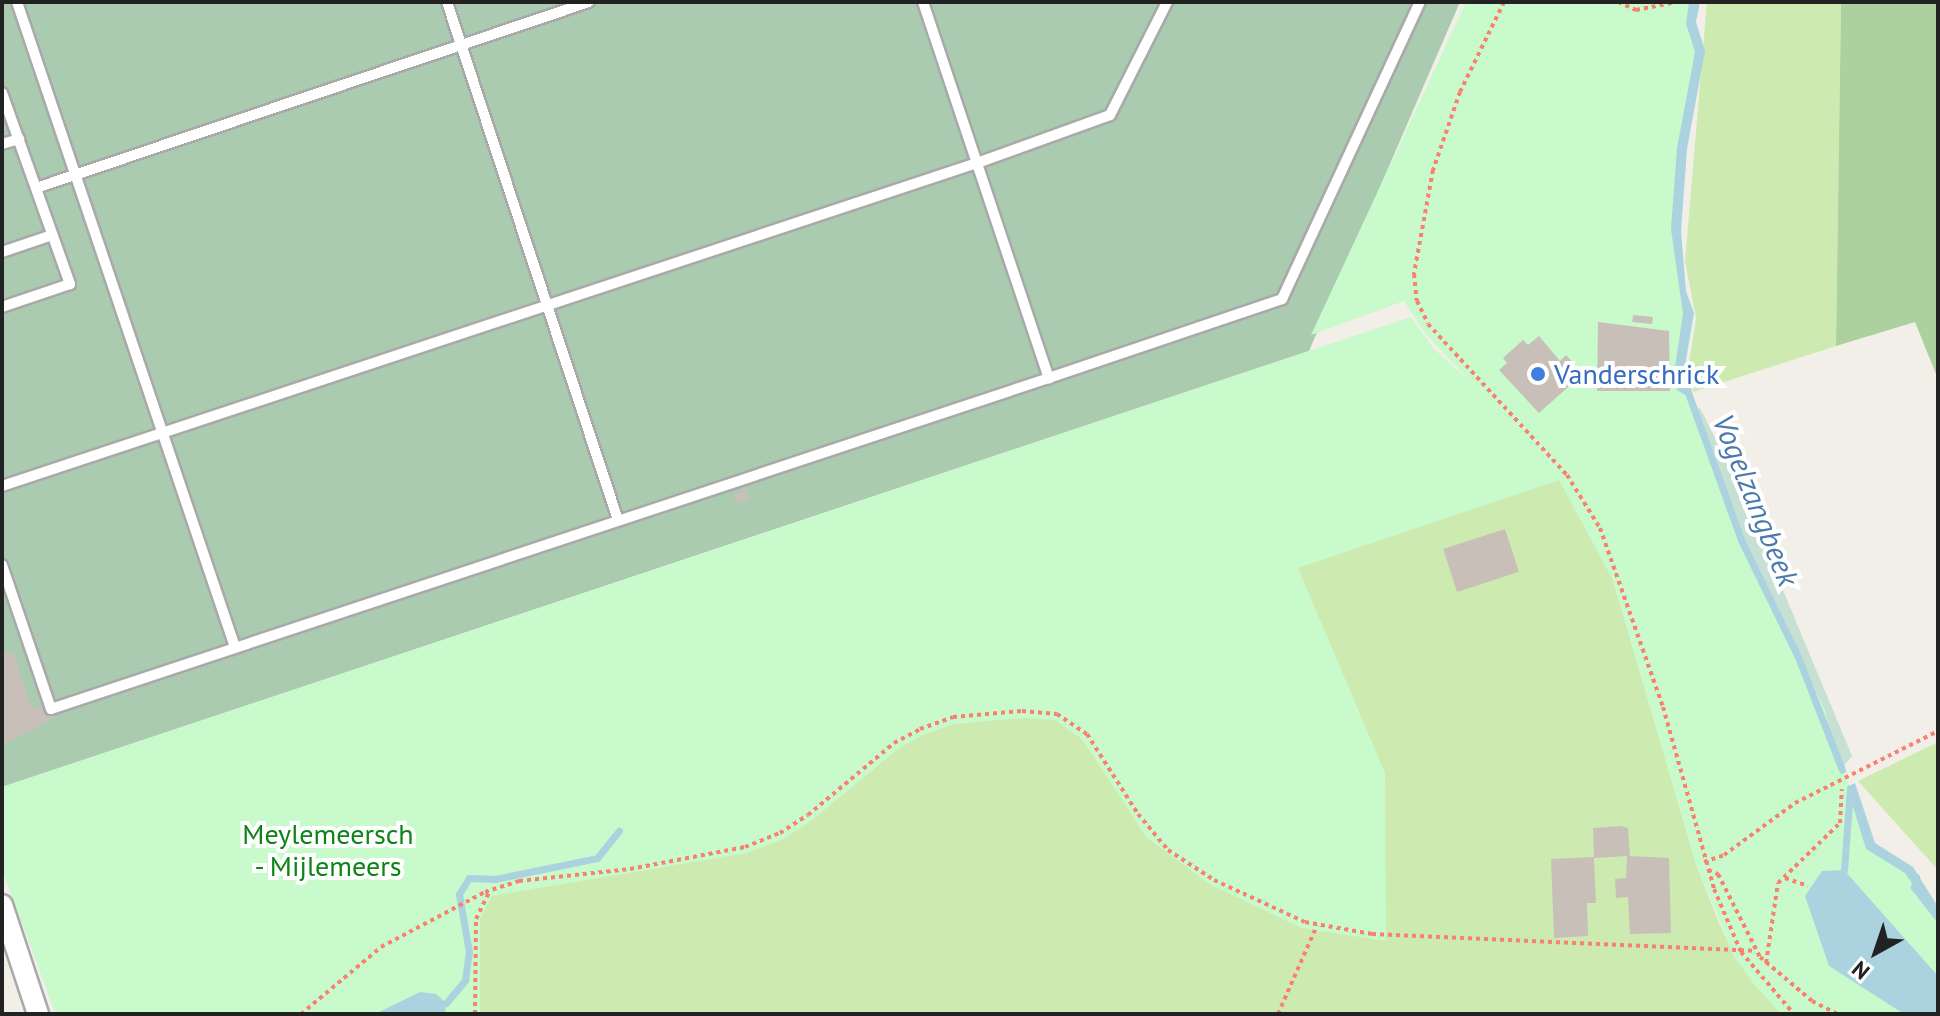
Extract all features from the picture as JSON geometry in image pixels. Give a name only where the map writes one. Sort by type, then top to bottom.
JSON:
[{"type":"street","points":[[2,905],[38,1014]]},
{"type":"lane","points":[[17,2],[235,647]]},
{"type":"lane","points":[[447,2],[618,520]]},
{"type":"lane","points":[[36,188],[589,2]]},
{"type":"lane","points":[[923,2],[1049,378]]},
{"type":"lane","points":[[2,486],[977,163],[1110,115],[1167,2]]},
{"type":"lane","points":[[2,565],[51,709],[1282,299],[1420,2]]},
{"type":"lane","points":[[2,93],[70,284],[2,307]]},
{"type":"lane","points":[[2,144],[19,139]]},
{"type":"lane","points":[[2,252],[52,235]]},
{"type":"path","points":[[1504,2],[1460,92],[1433,170],[1414,274],[1417,301],[1428,324],[1567,475],[1600,528],[1663,707],[1706,870],[1741,952],[1794,1014]]},
{"type":"path","points":[[1618,2],[1636,10],[1676,2]]},
{"type":"path","points":[[301,1014],[381,947],[490,890],[745,847],[780,833],[808,815],[894,743],[920,729],[953,717],[1038,711],[1057,714],[1087,734],[1138,814],[1168,850],[1241,894],[1317,925],[1372,934],[1754,951]]},
{"type":"path","points":[[1704,862],[1724,855],[1795,803],[1938,731]]},
{"type":"path","points":[[1766,963],[1778,883],[1840,823],[1842,789]]},
{"type":"path","points":[[1706,870],[1718,874],[1754,951],[1812,1001],[1838,1014]]},
{"type":"path","points":[[1785,878],[1808,886]]},
{"type":"path","points":[[475,1014],[476,919],[490,890]]},
{"type":"path","points":[[1278,1014],[1317,925]]},
{"type":"green space","points":[[2,2],[1460,2],[1309,351],[2,787]]},
{"type":"green space","name":"Meylemeersch - Mijlemeers","points":[[1466,2],[1695,2],[1692,12],[1700,37],[1677,233],[1689,311],[1680,381],[1757,571],[1825,710],[1834,749],[1875,843],[1916,871],[1938,907],[1938,1014],[1781,1014],[1753,983],[1734,956],[1696,864],[1613,580],[1559,480],[1298,568],[1385,773],[1386,941],[1302,928],[1211,885],[1147,838],[1082,739],[1055,720],[1022,718],[954,724],[923,735],[898,749],[812,820],[783,839],[747,853],[492,896],[480,920],[480,1014],[56,1014],[2,869],[2,787],[1411,317],[1434,349],[1470,381],[1425,333],[1404,301],[1311,335]]},
{"type":"green space","points":[[1707,2],[1841,2],[1836,346],[1693,392],[1689,364],[1696,318],[1685,261]]},
{"type":"green space","points":[[1841,2],[1938,2],[1938,379],[1915,322],[1836,346]]},
{"type":"green space","points":[[1700,408],[1740,487],[1852,756],[1838,772],[1686,414]]},
{"type":"green space","points":[[1540,456],[1567,489],[1613,580],[1696,864],[1717,918],[1734,956],[1781,1014],[56,1014],[2,869],[2,787]]},
{"type":"green space","points":[[1938,742],[1938,870],[1858,781]]},
{"type":"water","points":[[1689,2],[1700,2],[1696,22],[1705,51],[1687,149],[1681,231],[1686,291],[1694,313],[1686,360],[1692,393],[1685,395],[1677,390],[1674,373],[1683,314],[1671,229],[1677,148],[1695,52],[1686,24]]},
{"type":"water","points":[[1855,783],[1875,843],[1913,867],[1938,907],[1938,921],[1905,873],[1866,849],[1847,787]]},
{"type":"water","points":[[1844,870],[1938,976],[1938,1014],[1904,1014],[1829,966],[1805,896],[1822,871]]},
{"type":"water","points":[[420,992],[436,994],[446,1003],[445,1014],[375,1014]]},
{"type":"building","points":[[1633,315],[1653,317],[1652,324],[1632,322]]},
{"type":"building","points":[[1598,322],[1669,331],[1670,391],[1597,391]]},
{"type":"building","points":[[1539,336],[1560,361],[1566,355],[1574,364],[1568,369],[1577,379],[1539,413],[1499,370],[1507,363],[1503,358],[1523,340],[1528,345]]},
{"type":"building","points":[[746,490],[749,498],[736,503],[733,495]]},
{"type":"building","points":[[1505,529],[1519,572],[1457,592],[1443,549]]},
{"type":"building","points":[[2,654],[14,654],[31,708],[47,705],[52,719],[2,745]]},
{"type":"building","points":[[1593,828],[1628,828],[1630,856],[1669,858],[1671,933],[1630,934],[1628,897],[1616,898],[1615,879],[1626,878],[1627,856],[1594,858],[1596,903],[1587,903],[1588,936],[1554,938],[1551,859],[1594,857]]},
{"type":"waterway","name":"Vogelzangbeek","points":[[1686,387],[1741,540],[1798,657],[1842,770]]},
{"type":"waterway","points":[[1844,870],[1850,788]]},
{"type":"waterway","points":[[446,1003],[465,980],[469,952],[459,894],[469,878],[495,879],[597,858],[619,831]]},
{"type":"waterway","name":"Vogelzangbeek","points":[[1916,877],[1914,887],[1938,918]]},
{"type":"place","name":"Vanderschrick","points":[[1538,374]]}]
